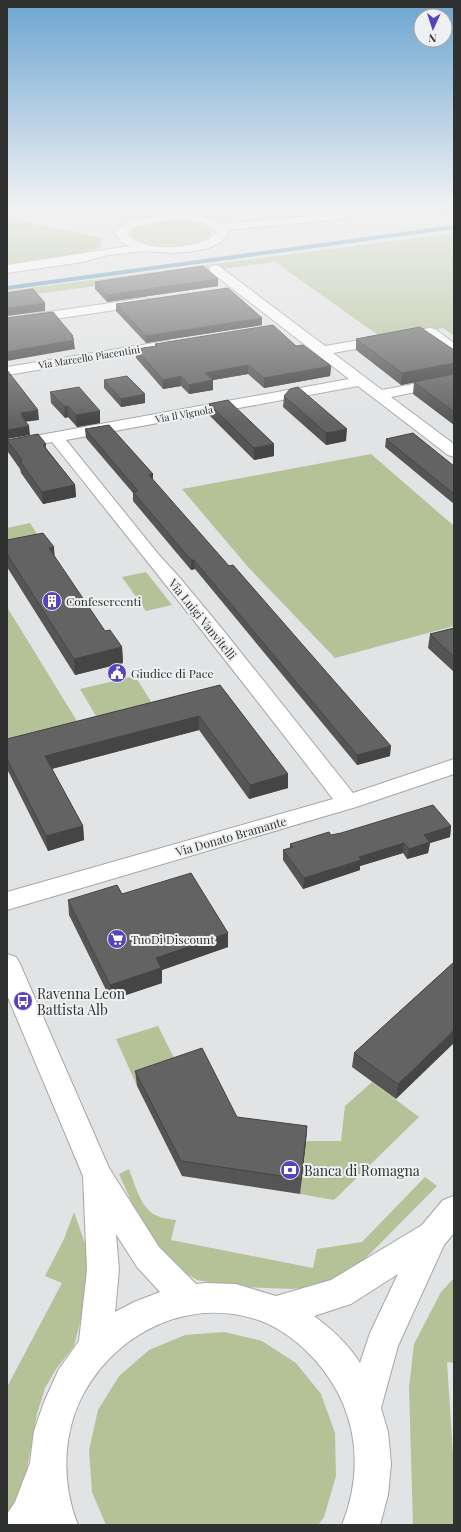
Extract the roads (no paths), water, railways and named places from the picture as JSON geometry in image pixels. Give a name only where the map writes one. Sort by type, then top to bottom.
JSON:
[{"type":"street","points":[[228,279],[454,452]]},
{"type":"street","points":[[223,290],[239,288]]},
{"type":"street","points":[[7,322],[154,300]]},
{"type":"street","points":[[274,328],[289,326]]},
{"type":"street","points":[[321,351],[430,332],[454,349]]},
{"type":"street","name":"Via Marcello Piacentini","points":[[7,371],[182,342]]},
{"type":"street","points":[[378,395],[454,380]]},
{"type":"street","name":"Via Il Vignola","points":[[7,446],[360,381]]},
{"type":"street","name":"Via Luigi Vanvitelli","points":[[56,437],[153,559],[174,582],[216,634],[348,802]]},
{"type":"street","name":"Via Donato Bramante","points":[[7,901],[348,802],[454,766]]},
{"type":"street","points":[[7,964],[96,1175],[148,1257],[188,1299]]},
{"type":"street","points":[[95,1348],[103,1270],[96,1175]]},
{"type":"street","points":[[364,1406],[382,1344],[433,1235],[454,1210]]},
{"type":"street","points":[[277,1311],[340,1293],[433,1235]]},
{"type":"street","points":[[59,1525],[50,1492],[48,1462],[51,1436],[57,1411],[67,1388],[80,1367],[95,1348],[116,1330],[138,1316],[162,1306],[188,1299],[218,1298],[248,1302],[277,1311],[305,1327],[329,1349],[349,1375],[364,1406],[370,1428],[373,1452],[369,1499],[362,1524]]},
{"type":"street","points":[[21,1525],[28,1514],[48,1462]]},
{"type":"waterway","points":[[7,288],[69,279]]},
{"type":"place","name":"Confesercenti","points":[[52,601]]},
{"type":"place","name":"Giudice di Pace","points":[[117,673]]},
{"type":"place","name":"TuoDi Discount","points":[[117,939]]},
{"type":"place","name":"Ravenna Leon Battista Alb","points":[[23,1001]]},
{"type":"place","name":"Banca di Romagna","points":[[290,1170]]}]
